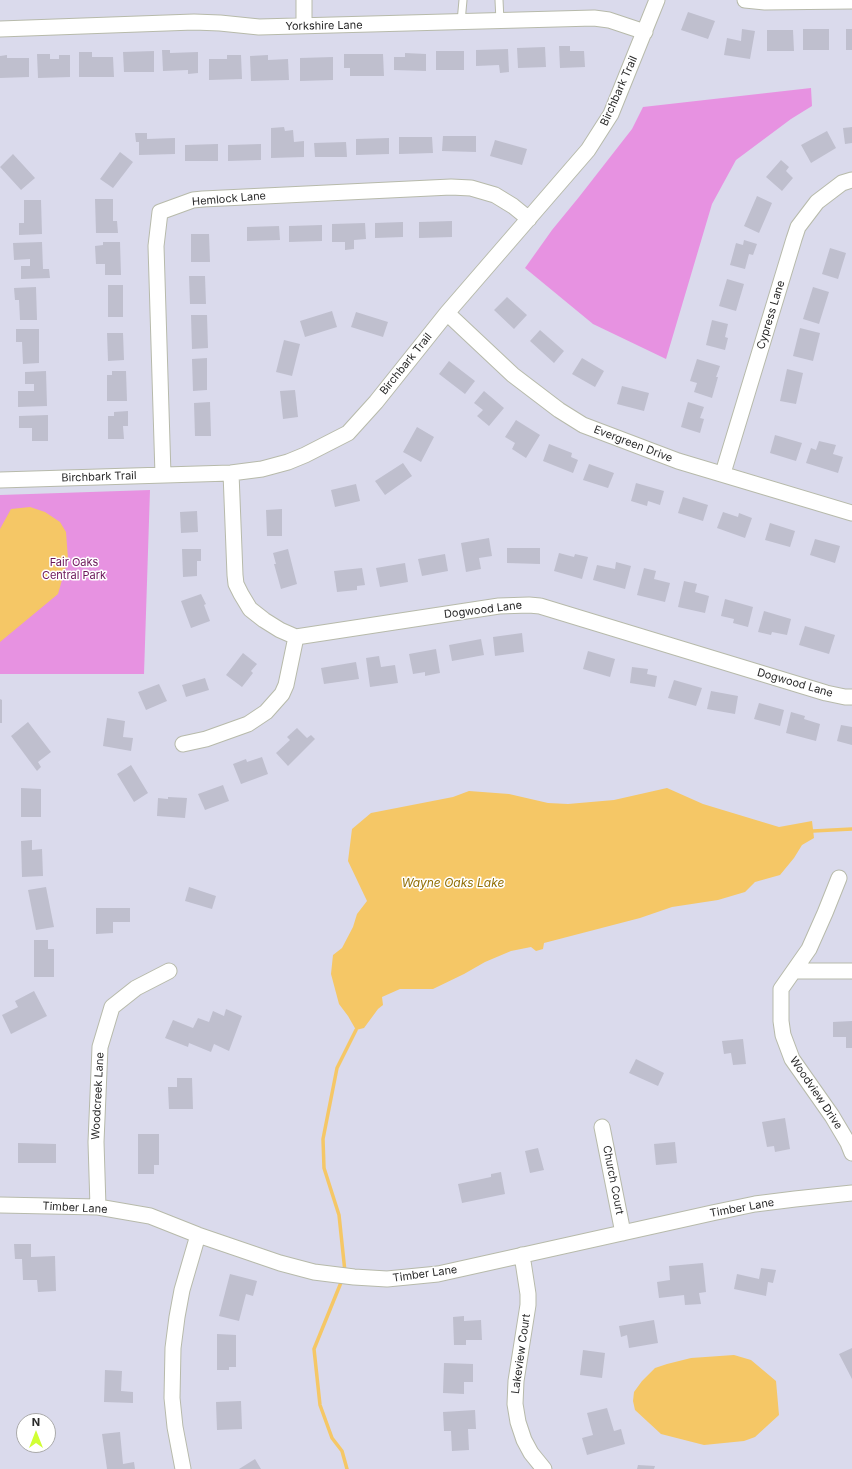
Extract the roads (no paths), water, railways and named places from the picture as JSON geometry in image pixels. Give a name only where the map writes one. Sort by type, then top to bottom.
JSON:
[{"type":"street","points":[[304,0],[304,26]]},
{"type":"street","name":"Birchbark Trail","points":[[0,480],[231,473],[262,469],[288,462],[348,434],[376,402],[447,313],[530,219],[588,150],[605,125],[617,101],[658,0]]},
{"type":"street","points":[[745,0],[765,2],[852,1]]},
{"type":"street","name":"Yorkshire Lane","points":[[0,29],[194,22],[259,27],[594,18],[609,20],[645,32]]},
{"type":"street","name":"Cypress Lane","points":[[723,473],[798,227],[817,202],[842,184],[852,180]]},
{"type":"street","name":"Hemlock Lane","points":[[163,475],[156,246],[160,212],[193,200],[203,199],[451,187],[471,188],[495,195],[530,219]]},
{"type":"street","name":"Evergreen Drive","points":[[447,313],[513,375],[559,410],[583,425],[678,461],[852,512]]},
{"type":"street","points":[[182,744],[206,739],[248,724],[266,712],[282,694],[286,684],[296,637],[280,630],[250,609],[236,584],[231,473]]},
{"type":"street","name":"Dogwood Lane","points":[[296,637],[499,606],[540,606],[826,693],[852,697]]},
{"type":"street","name":"Woodview Drive","points":[[839,878],[826,913],[809,949],[781,989],[781,1021],[787,1048],[801,1074],[832,1116],[848,1143],[852,1153]]},
{"type":"street","name":"Woodcreek Lane","points":[[98,1207],[96,1142],[100,1047],[112,1007],[136,988],[169,971]]},
{"type":"street","points":[[794,971],[852,971]]},
{"type":"street","name":"Church Court","points":[[602,1127],[623,1233]]},
{"type":"street","name":"Timber Lane","points":[[0,1205],[98,1207],[150,1216],[198,1235],[280,1263],[314,1272],[346,1276],[387,1278],[432,1275],[755,1204],[795,1198],[852,1193]]},
{"type":"street","points":[[183,1469],[175,1427],[172,1398],[173,1348],[182,1290],[198,1235]]},
{"type":"street","name":"Lakeview Court","points":[[522,1255],[528,1294],[528,1305],[516,1381],[515,1404],[518,1422],[524,1440],[531,1453],[544,1469]]},
{"type":"lane","points":[[461,22],[463,0]]},
{"type":"lane","points":[[499,0],[500,21]]},
{"type":"water","points":[[30,507],[45,512],[60,522],[66,532],[68,559],[58,594],[0,642],[0,529],[11,509]]},
{"type":"water","name":"Wayne Oaks Lake","points":[[667,788],[703,804],[779,827],[812,821],[814,838],[802,845],[794,858],[780,875],[755,882],[745,892],[718,900],[672,907],[640,918],[544,943],[543,949],[536,951],[531,947],[511,951],[485,962],[433,989],[400,989],[382,997],[383,1005],[378,1009],[364,1028],[356,1030],[339,1004],[331,974],[333,955],[342,948],[353,927],[357,914],[367,901],[348,861],[352,829],[371,813],[453,797],[469,791],[509,794],[548,803],[568,804],[614,800]]},
{"type":"water","points":[[734,1355],[751,1360],[776,1381],[779,1415],[755,1437],[744,1441],[704,1445],[661,1434],[635,1410],[633,1401],[634,1392],[642,1381],[655,1368],[691,1358]]},
{"type":"waterway","points":[[813,831],[852,829]]},
{"type":"waterway","points":[[345,1272],[339,1215],[324,1168],[323,1139],[337,1068],[356,1030]]},
{"type":"waterway","points":[[342,1280],[314,1349],[320,1405],[332,1438],[342,1451],[347,1469]]},
{"type":"park label","name":"Fair Oaks Central Park","points":[[74,569]]}]
